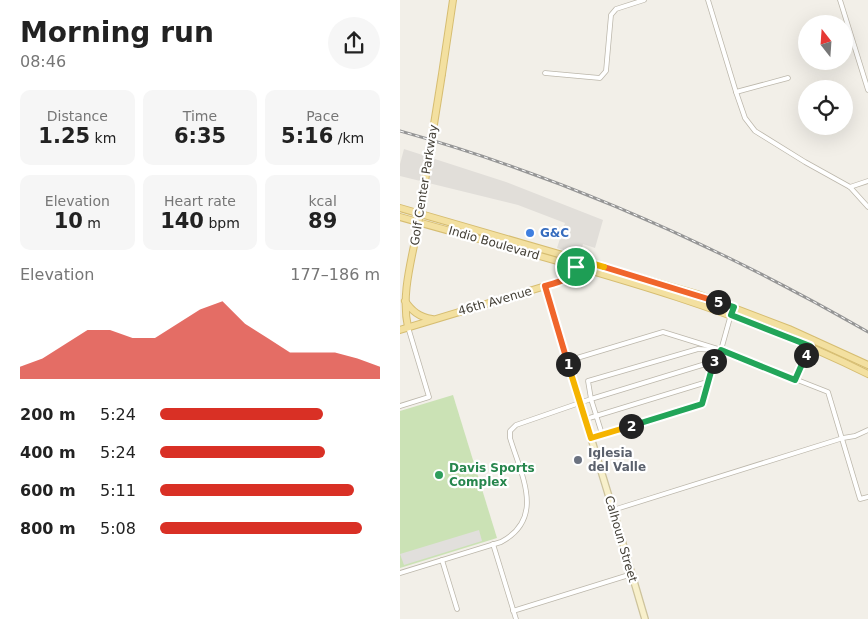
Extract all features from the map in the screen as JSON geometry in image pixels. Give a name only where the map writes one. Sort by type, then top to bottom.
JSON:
[{"type":"main road","name":"Golf Center Parkway","points":[[408,327],[405,301],[453,0]]},
{"type":"main road","name":"Indio Boulevard","points":[[400,208],[697,294],[813,339],[868,365]]},
{"type":"main road","name":"Indio Boulevard","points":[[400,216],[576,267],[731,315],[810,346],[868,374]]},
{"type":"main road","name":"46th Avenue","points":[[400,330],[567,279],[573,274],[580,260]]},
{"type":"main road","points":[[405,301],[423,318],[434,319]]},
{"type":"street","points":[[545,73],[600,78],[606,71],[611,15],[616,9],[644,0]]},
{"type":"street","points":[[708,0],[745,118],[755,131],[850,187],[868,207]]},
{"type":"street","points":[[840,0],[868,90]]},
{"type":"street","points":[[736,92],[788,78]]},
{"type":"street","points":[[850,187],[868,181]]},
{"type":"street","name":"Calhoun Street","points":[[545,286],[644,619]]},
{"type":"street","points":[[591,438],[702,404],[712,362],[721,350],[734,307]]},
{"type":"street","name":"Golf Center Parkway","points":[[400,406],[429,397],[408,327]]},
{"type":"street","points":[[567,361],[663,332],[721,350],[828,392],[860,499],[868,497]]},
{"type":"street","points":[[795,380],[813,339]]},
{"type":"street","points":[[602,434],[591,400],[588,381],[698,349],[721,350]]},
{"type":"street","points":[[400,573],[493,544],[509,538],[516,532],[527,509],[526,490],[510,438],[510,431],[516,425],[712,362]]},
{"type":"street","points":[[586,419],[707,382]]},
{"type":"street","points":[[613,510],[842,438],[856,436],[868,430]]},
{"type":"street","points":[[493,544],[516,619]]},
{"type":"street","points":[[442,560],[457,609]]},
{"type":"street","points":[[513,611],[632,574]]},
{"type":"shaded area","points":[[404,149],[506,182],[603,220],[595,248],[583,244],[580,255],[557,248],[565,223],[518,205],[400,176],[400,164]]},
{"type":"shaded area","points":[[479,530],[482,541],[404,565],[400,554]]},
{"type":"green space","name":"Davis Sports Complex","points":[[453,395],[497,538],[400,568],[400,411]]},
{"type":"railway","points":[[400,131],[461,149],[521,170],[581,192],[640,217],[756,271],[868,332]]},
{"type":"place","name":"G&C","points":[[530,233]]},
{"type":"place","name":"Iglesia del Valle","points":[[578,460]]},
{"type":"place","name":"Davis Sports Complex","points":[[439,475]]},
{"type":"route","points":[[580,260],[697,294],[734,307],[731,315],[810,346],[795,380],[721,350],[712,362],[702,404],[591,438],[545,286],[567,279],[573,274],[576,267],[580,260]]}]
